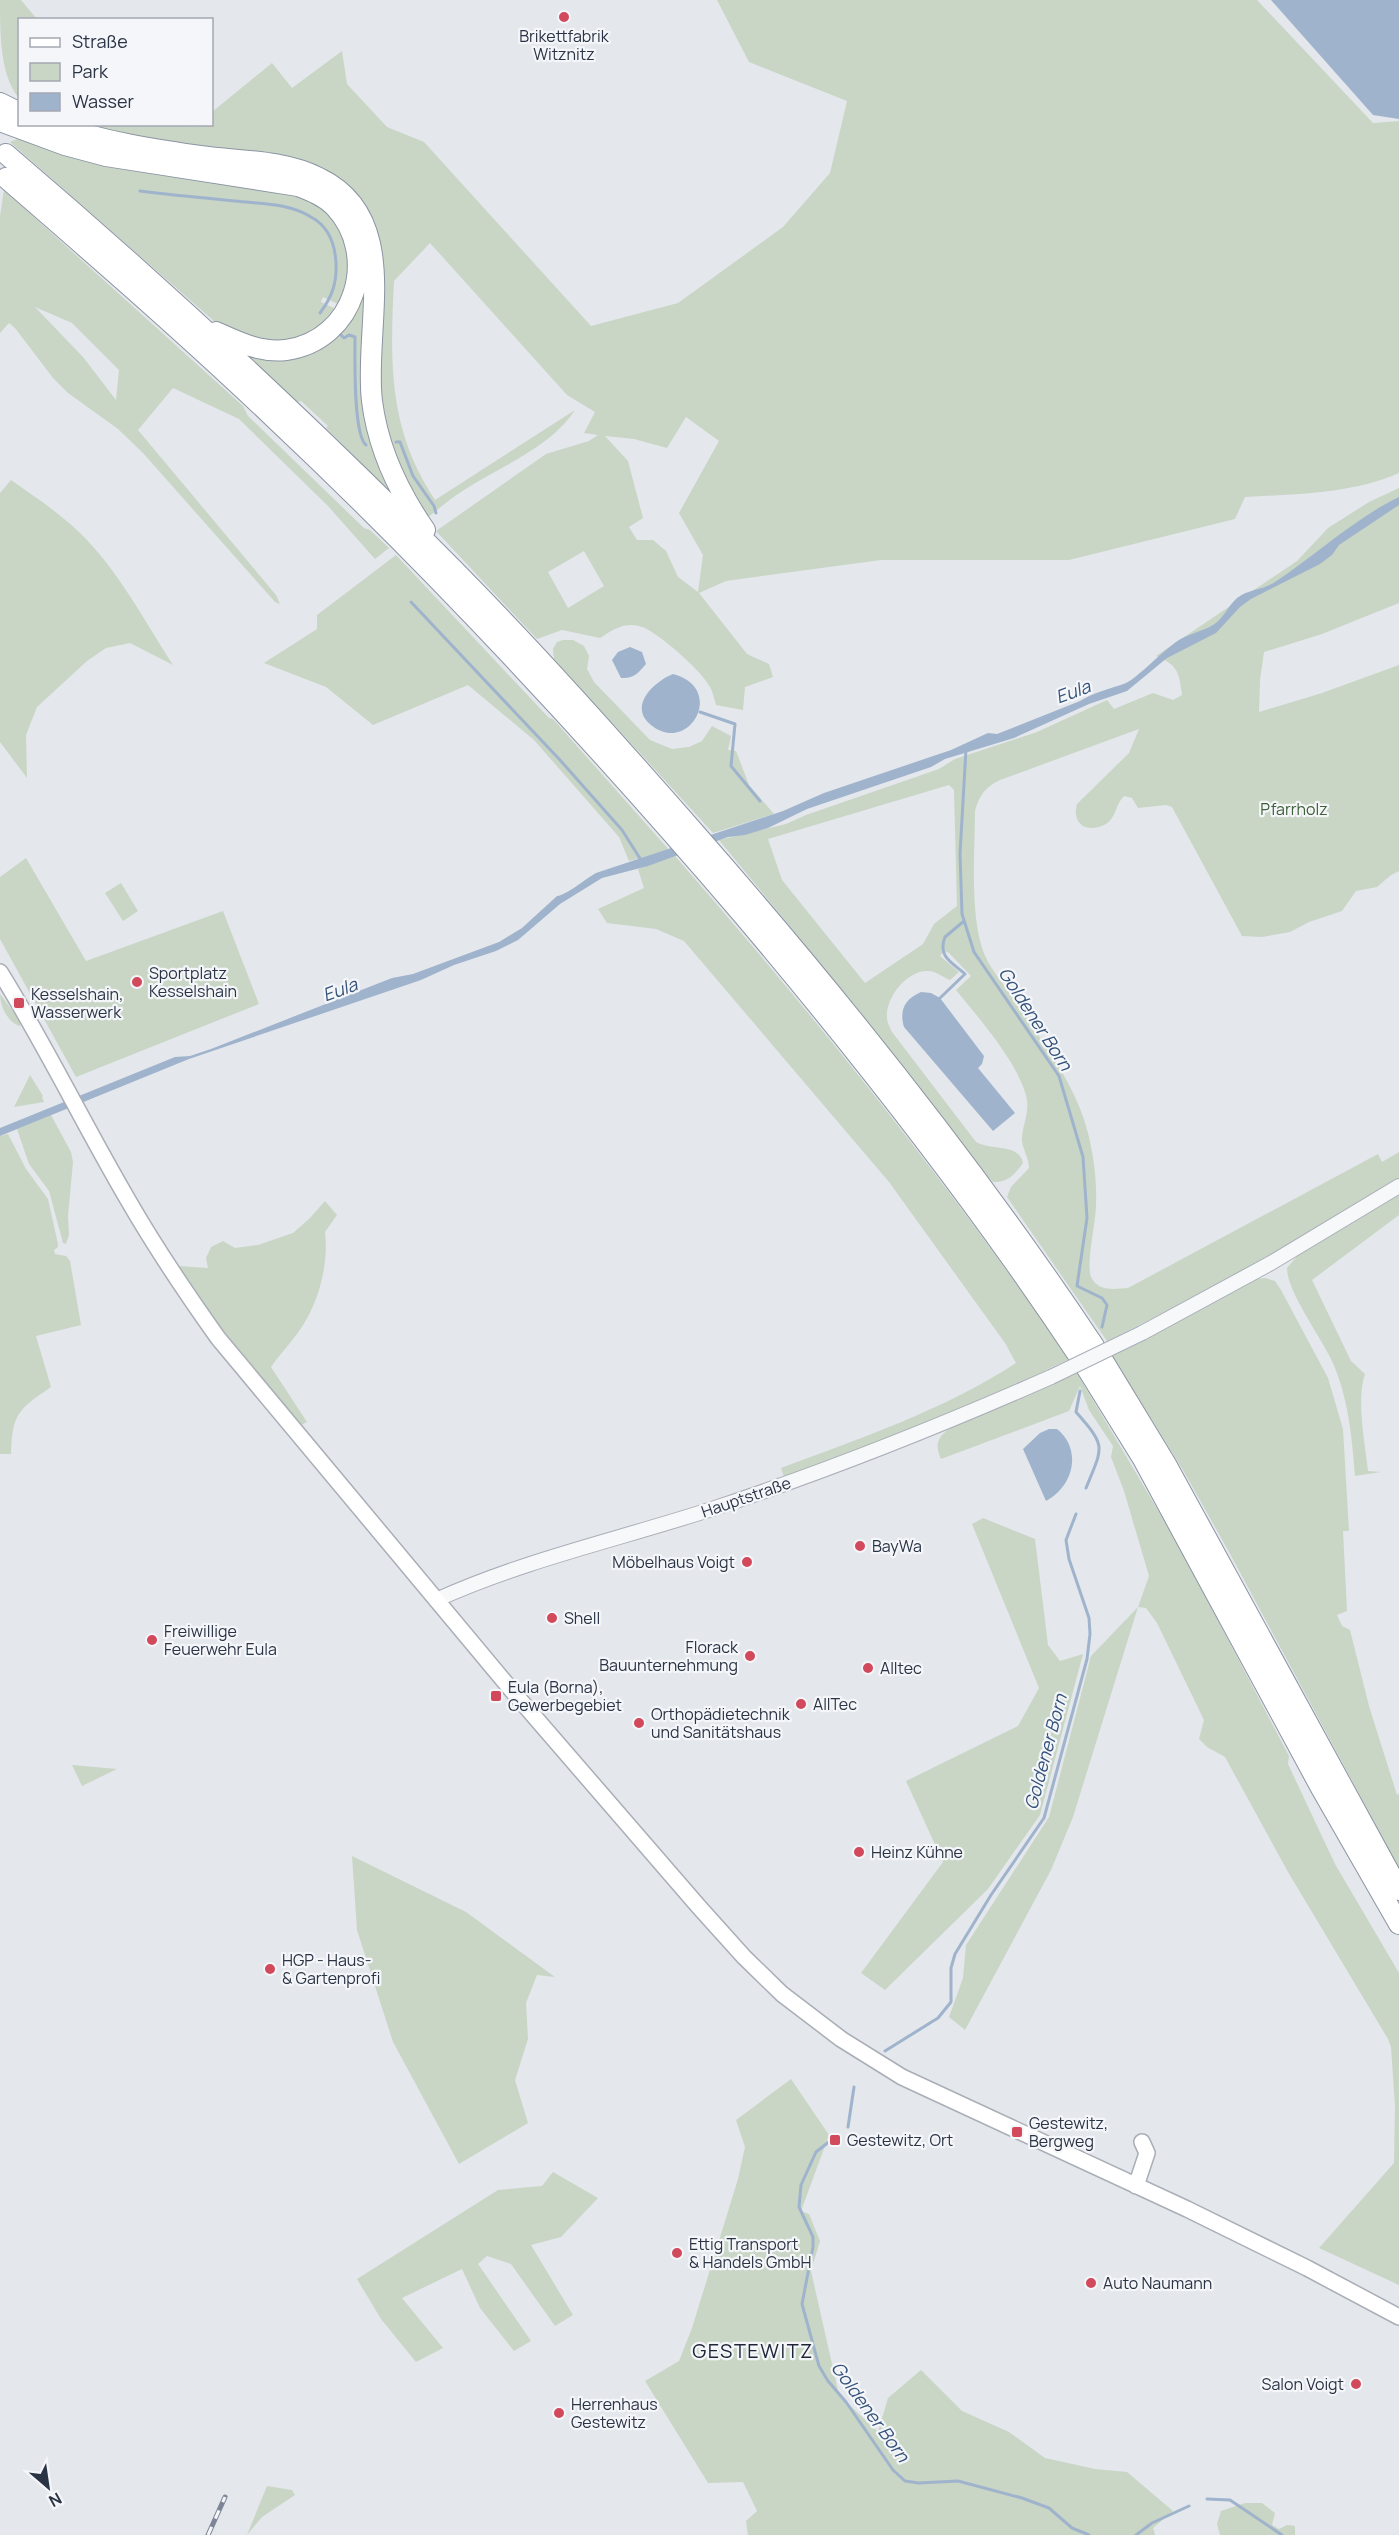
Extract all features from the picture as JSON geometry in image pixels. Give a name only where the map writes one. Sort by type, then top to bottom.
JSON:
[{"type":"highway","points":[[0,103],[10,120]]},
{"type":"highway","points":[[26,126],[106,156],[289,183],[320,195],[346,222],[355,242],[359,262],[358,284],[349,307],[337,323],[320,338],[303,346],[284,350],[264,350],[241,344],[201,326]]},
{"type":"highway","points":[[59,126],[87,136],[136,147],[304,171],[332,184],[348,199],[364,224],[374,263],[370,377],[375,420],[388,465],[415,536]]},
{"type":"highway","points":[[6,154],[97,231],[201,326],[415,536],[563,711],[666,813]]},
{"type":"highway","points":[[6,178],[196,345],[299,442],[455,571],[608,734],[666,813],[911,1093],[992,1200],[1090,1357],[1173,1476],[1399,1890]]},
{"type":"highway","points":[[1090,1357],[1321,1788],[1399,1924]]},
{"type":"main road","points":[[0,972],[149,1236],[218,1338],[436,1600],[699,1906],[752,1964],[814,2020],[870,2058],[932,2093],[1136,2186],[1307,2268],[1399,2317]]},
{"type":"main road","points":[[1136,2186],[1147,2153],[1142,2142]]},
{"type":"street","name":"Hauptstraße","points":[[436,1600],[540,1562],[711,1510],[840,1465],[943,1424],[1051,1377],[1142,1333],[1271,1263],[1399,1186]]},
{"type":"green space","points":[[0,0],[21,0],[36,18],[18,18],[18,96],[8,78],[1,40]]},
{"type":"green space","points":[[717,0],[1257,0],[1373,123],[1399,121],[1399,473],[1343,489],[1304,494],[1245,497],[1235,519],[1069,560],[881,560],[726,581],[699,593],[747,654],[769,664],[773,677],[745,687],[743,710],[716,705],[706,680],[667,643],[639,626],[623,626],[600,638],[562,630],[537,639],[436,531],[546,454],[589,441],[598,435],[584,433],[595,412],[567,395],[430,243],[394,281],[392,340],[395,395],[400,421],[408,447],[435,500],[575,410],[551,437],[536,448],[470,486],[426,519],[399,475],[381,419],[367,215],[93,126],[213,126],[213,111],[272,63],[292,88],[342,51],[347,84],[387,127],[424,142],[591,326],[678,303],[783,227],[830,173],[847,101],[749,62]],"holes":[[[686,417],[719,441],[679,513],[703,555],[698,592],[678,577],[666,551],[653,540],[637,540],[629,527],[643,518],[628,461],[605,436],[634,439],[667,448]],[[584,551],[604,586],[568,608],[548,572]]]},
{"type":"green space","points":[[22,137],[298,191],[338,220],[354,273],[340,305],[323,297],[321,302],[336,309],[323,330],[275,347],[215,322],[10,142]]},
{"type":"green space","points":[[4,190],[243,406],[248,416],[364,528],[370,530],[389,548],[375,559],[328,506],[239,419],[173,388],[138,430],[276,595],[280,604],[275,602],[143,453],[118,429],[68,393],[53,378],[15,328],[9,323],[0,333],[0,216]],"holes":[[[35,307],[72,323],[119,370],[116,400],[83,357]]]},
{"type":"green space","points":[[339,198],[370,304],[394,496],[326,428],[328,426],[301,401],[297,402],[248,355],[286,355],[358,298],[338,205]]},
{"type":"green space","points":[[11,480],[69,523],[87,540],[133,600],[173,665],[130,643],[106,648],[87,661],[37,707],[26,735],[27,778],[0,742],[0,493]]},
{"type":"green space","name":"Pfarrholz","points":[[1399,488],[1399,603],[1322,634],[1264,652],[1259,712],[1322,693],[1399,665],[1399,871],[1377,887],[1356,891],[1342,911],[1309,922],[1290,932],[1262,937],[1242,936],[1172,807],[1166,805],[1138,808],[1132,798],[1124,796],[1112,818],[1106,824],[1087,828],[1082,826],[1076,817],[1077,804],[1129,753],[1139,729],[1000,780],[981,796],[975,811],[975,904],[980,941],[985,956],[1067,1080],[1089,1137],[1096,1188],[1096,1212],[1090,1253],[1090,1271],[1094,1282],[1107,1289],[1128,1288],[1378,1154],[1382,1162],[1399,1152],[1399,1179],[1255,1263],[1107,1341],[1007,1197],[1011,1187],[1029,1168],[1022,1141],[1027,1100],[1008,1057],[956,990],[971,976],[949,953],[944,951],[940,956],[959,972],[950,980],[931,971],[912,975],[894,994],[887,1010],[887,1020],[892,1032],[976,1142],[1011,1150],[1020,1157],[1023,1163],[1017,1171],[1011,1177],[998,1182],[993,1182],[989,1178],[854,1004],[719,840],[786,824],[939,769],[955,759],[1037,732],[1107,700],[1114,709],[1153,693],[1173,700],[1182,695],[1180,680],[1173,666],[1156,656],[1297,561],[1328,528],[1369,502]],"holes":[[[949,785],[954,790],[957,906],[934,924],[923,944],[865,983],[782,880],[768,839]]]},
{"type":"green space","points":[[396,555],[549,718],[553,719],[670,851],[629,861],[619,837],[534,740],[468,685],[373,725],[326,687],[264,663],[317,629],[317,615]]},
{"type":"green space","points":[[573,640],[584,646],[589,656],[587,669],[594,682],[650,740],[672,749],[689,747],[702,741],[712,726],[731,736],[728,750],[736,751],[749,785],[774,814],[713,833],[554,659],[553,649],[557,642]]},
{"type":"green space","points":[[675,856],[779,977],[879,1102],[976,1229],[1069,1359],[984,1401],[784,1477],[781,1468],[931,1409],[989,1380],[1016,1363],[1005,1343],[889,1182],[684,941],[656,929],[607,923],[598,909],[644,888],[638,869]]},
{"type":"green space","name":"Sportplatz Kesselshain","points":[[26,858],[86,961],[223,911],[259,1004],[76,1077],[0,939],[0,877]]},
{"type":"green space","points":[[121,883],[138,911],[123,921],[105,893]]},
{"type":"green space","points":[[0,994],[21,1022],[20,1026],[6,1013],[1,1004]]},
{"type":"green space","points":[[30,1075],[43,1096],[44,1102],[14,1107]]},
{"type":"green space","points":[[51,1115],[71,1152],[73,1162],[68,1216],[69,1235],[66,1244],[63,1243],[49,1191],[29,1164],[17,1129]]},
{"type":"green space","points":[[8,1134],[26,1169],[48,1199],[58,1244],[54,1250],[55,1254],[66,1256],[70,1261],[81,1325],[36,1336],[51,1387],[19,1413],[13,1429],[11,1454],[0,1454],[0,1136]]},
{"type":"green space","points":[[1399,1193],[1399,1215],[1312,1280],[1351,1361],[1365,1374],[1362,1384],[1361,1409],[1368,1471],[1381,1472],[1355,1476],[1351,1431],[1342,1387],[1331,1359],[1292,1289],[1287,1268],[1298,1255]]},
{"type":"green space","points":[[325,1201],[337,1215],[325,1232],[325,1258],[316,1298],[304,1323],[271,1367],[307,1422],[299,1426],[236,1348],[179,1266],[208,1268],[206,1258],[211,1247],[223,1241],[235,1248],[258,1245],[293,1233]]},
{"type":"green space","points":[[1265,1278],[1275,1281],[1281,1290],[1328,1378],[1343,1429],[1349,1531],[1343,1531],[1347,1611],[1337,1615],[1342,1626],[1350,1630],[1369,1706],[1397,1795],[1399,1794],[1399,1868],[1229,1552],[1183,1470],[1112,1356],[1256,1279]]},
{"type":"green space","points":[[1077,1373],[1179,1546],[1289,1756],[1288,1764],[1335,1864],[1399,1973],[1399,2285],[1319,2248],[1394,2163],[1395,2106],[1391,2047],[1288,1872],[1225,1757],[1207,1747],[1199,1739],[1204,1720],[1157,1623],[1146,1608],[1138,1607],[1149,1576],[1124,1491],[1111,1457],[1113,1446],[1089,1410],[1080,1386],[1069,1411],[941,1459],[939,1454],[939,1441],[943,1434],[952,1427]]},
{"type":"green space","points":[[983,1518],[1035,1539],[1048,1645],[1060,1661],[1083,1654],[1040,1815],[988,1889],[885,1990],[861,1973],[943,1862],[906,1781],[1018,1726],[1039,1688],[972,1524]]},
{"type":"green space","points":[[1138,1607],[1073,1817],[1051,1870],[965,2030],[949,2017],[963,1978],[966,1945],[1049,1817],[1091,1656]]},
{"type":"green space","points":[[72,1765],[117,1769],[82,1786]]},
{"type":"green space","points":[[352,1856],[466,1912],[555,1977],[537,1975],[526,2003],[528,2039],[515,2080],[528,2123],[459,2164],[393,2042],[357,1930]]},
{"type":"green space","points":[[791,2079],[829,2135],[801,2211],[809,2214],[820,2241],[811,2271],[839,2395],[878,2432],[888,2398],[921,2370],[962,2411],[1009,2432],[1045,2458],[1095,2469],[1127,2472],[1173,2511],[1153,2528],[1155,2535],[748,2535],[746,2521],[757,2511],[743,2482],[708,2483],[645,2381],[679,2361],[692,2328],[738,2179],[745,2147],[736,2120]]},
{"type":"green space","points":[[553,2172],[598,2198],[561,2237],[531,2245],[573,2315],[555,2326],[511,2264],[487,2256],[478,2264],[531,2341],[514,2351],[480,2308],[462,2269],[402,2298],[443,2348],[416,2362],[381,2319],[357,2279],[498,2190],[542,2186]]},
{"type":"green space","points":[[267,2486],[292,2490],[295,2495],[262,2517],[247,2535]]},
{"type":"green space","points":[[1245,2503],[1262,2503],[1275,2513],[1272,2525],[1279,2529],[1287,2525],[1295,2526],[1295,2535],[1220,2535],[1217,2524],[1221,2511]]},
{"type":"water","points":[[1271,0],[1399,0],[1399,119],[1373,115]]},
{"type":"water","points":[[1399,497],[1399,505],[1339,545],[1332,555],[1320,564],[1251,599],[1240,607],[1216,633],[1167,658],[1127,691],[1089,704],[1014,738],[945,759],[931,767],[807,809],[768,828],[728,837],[648,866],[602,878],[560,904],[518,940],[496,951],[454,965],[421,980],[189,1059],[0,1136],[0,1128],[175,1057],[190,1056],[211,1049],[392,978],[413,974],[499,942],[522,928],[557,896],[571,890],[596,873],[783,811],[824,793],[951,750],[988,733],[997,734],[1126,683],[1176,642],[1217,622],[1237,598],[1275,582],[1367,515]]},
{"type":"water","points":[[630,647],[642,652],[646,664],[633,676],[621,678],[612,660],[618,652]]},
{"type":"water","points":[[673,674],[689,681],[698,692],[700,704],[689,726],[678,732],[665,732],[651,725],[645,718],[642,711],[643,703],[651,689]]},
{"type":"water","points":[[921,992],[931,993],[940,998],[984,1056],[978,1068],[1015,1113],[993,1131],[904,1027],[903,1010],[911,998]]},
{"type":"water","points":[[1049,1429],[1057,1429],[1065,1438],[1072,1457],[1068,1478],[1063,1487],[1046,1501],[1023,1449],[1040,1433]]},
{"type":"waterway","points":[[140,191],[274,205],[294,209],[317,221],[330,236],[336,263],[333,290],[320,313]]},
{"type":"waterway","points":[[341,335],[344,338],[349,335],[355,337],[357,411],[362,438],[366,445]]},
{"type":"waterway","points":[[396,442],[400,442],[413,476],[434,506],[436,513]]},
{"type":"waterway","points":[[411,602],[560,760],[622,830],[641,860]]},
{"type":"waterway","points":[[700,712],[735,724],[731,766],[760,801]]},
{"type":"waterway","name":"Goldener Born","points":[[966,749],[960,854],[962,914],[974,952],[1059,1076],[1083,1157],[1087,1218],[1077,1286],[1102,1298],[1107,1305],[1102,1327]]},
{"type":"waterway","points":[[940,998],[965,974],[948,959],[943,950],[945,937],[964,921]]},
{"type":"waterway","name":"Goldener Born","points":[[1080,1391],[1076,1412],[1093,1433],[1099,1447],[1096,1463],[1086,1488]]},
{"type":"waterway","name":"Goldener Born","points":[[885,2051],[938,2018],[951,2002],[951,1968],[955,1954],[991,1895],[1044,1818],[1087,1659],[1090,1634],[1089,1618],[1069,1559],[1066,1540],[1076,1514]]},
{"type":"waterway","name":"Goldener Born","points":[[848,2127],[854,2087]]},
{"type":"waterway","name":"Goldener Born","points":[[830,2141],[816,2152],[801,2185],[799,2207],[813,2237],[802,2304],[819,2366],[828,2381],[846,2402],[893,2470],[905,2481],[919,2483],[958,2481],[1022,2498],[1049,2508],[1072,2528],[1089,2535]]},
{"type":"waterway","name":"Goldener Born","points":[[1207,2499],[1230,2500],[1282,2535]]},
{"type":"waterway","name":"Goldener Born","points":[[1136,2535],[1152,2523],[1189,2506]]},
{"type":"railway","points":[[208,2535],[225,2497]]},
{"type":"place","name":"Brikettfabrik Witznitz","points":[[564,17]]},
{"type":"place","name":"Sportplatz Kesselshain","points":[[137,982]]},
{"type":"place","name":"Kesselshain, Wasserwerk","points":[[19,1003]]},
{"type":"place","name":"BayWa","points":[[860,1546]]},
{"type":"place","name":"Möbelhaus Voigt","points":[[747,1562]]},
{"type":"place","name":"Shell","points":[[552,1618]]},
{"type":"place","name":"Freiwillige Feuerwehr Eula","points":[[152,1640]]},
{"type":"place","name":"Florack Bauunternehmung","points":[[750,1656]]},
{"type":"place","name":"Alltec","points":[[868,1668]]},
{"type":"place","name":"Eula (Borna), Gewerbegebiet","points":[[496,1696]]},
{"type":"place","name":"AllTec","points":[[801,1704]]},
{"type":"place","name":"Orthopädietechnik und Sanitätshaus","points":[[639,1723]]},
{"type":"place","name":"Heinz Kühne","points":[[859,1852]]},
{"type":"place","name":"HGP - Haus- & Gartenprofi","points":[[270,1969]]},
{"type":"place","name":"Gestewitz, Bergweg","points":[[1017,2132]]},
{"type":"place","name":"Gestewitz, Ort","points":[[835,2140]]},
{"type":"place","name":"Ettig Transport & Handels GmbH","points":[[677,2253]]},
{"type":"place","name":"Auto Naumann","points":[[1091,2283]]},
{"type":"place","name":"Salon Voigt","points":[[1356,2384]]},
{"type":"place","name":"Herrenhaus Gestewitz","points":[[559,2413]]},
{"type":"district","name":"GESTEWITZ","points":[[753,2351]]},
{"type":"water label","name":"Eula","points":[[1073,692]]},
{"type":"water label","name":"Eula","points":[[340,990]]}]
